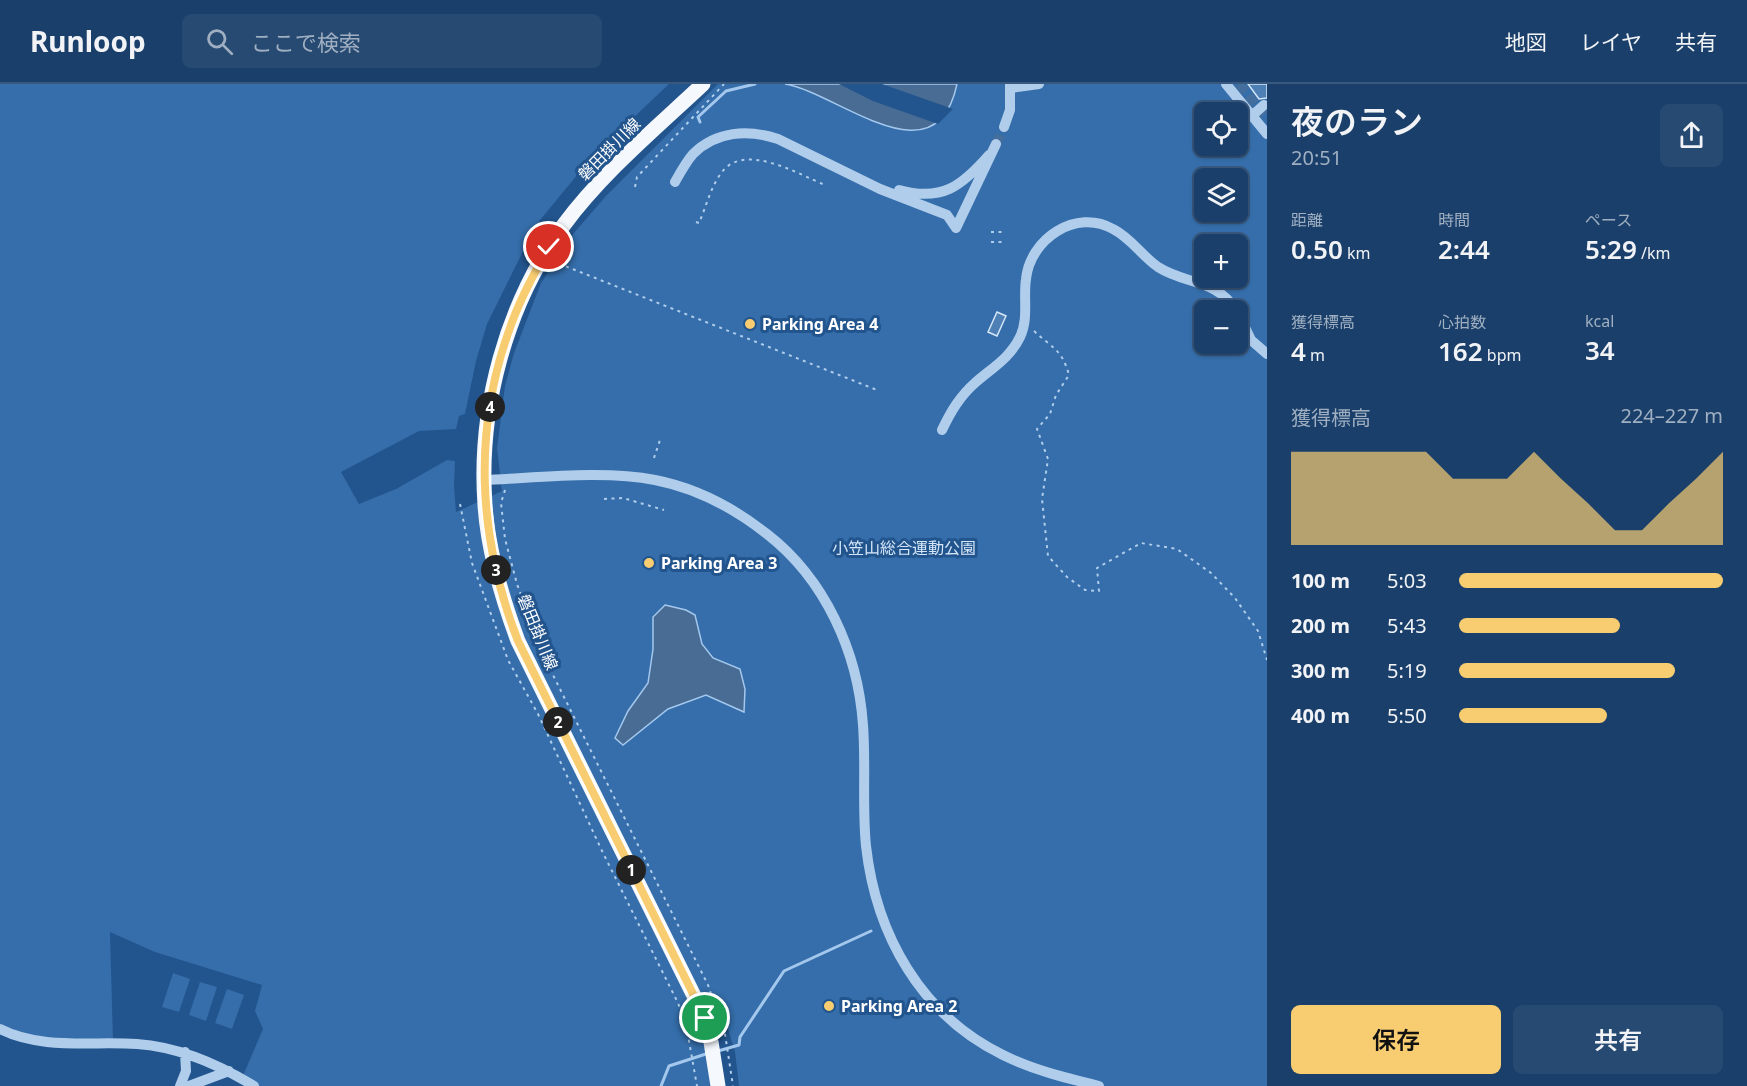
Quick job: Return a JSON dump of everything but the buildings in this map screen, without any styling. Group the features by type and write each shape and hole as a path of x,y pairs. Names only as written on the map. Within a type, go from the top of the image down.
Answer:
{"main road":[{"name":"磐田掛川線","path":"703,84 601,180 579,205 549,247 522,298 494,382 484,480 485,507 491,544 508,615 518,641 705,1018 717,1086"}],"street":[{"path":"1004,127 1010,110 1010,86 1039,84"},
{"path":"1226,84 1257,111 1267,134"},
{"path":"675,182 691,156 702,146 717,138 749,133 778,139 837,169 915,195 931,195 948,191 963,182 989,155"},
{"path":"862,179 880,189 947,215 956,228 996,144"},
{"path":"942,430 956,403 977,381 1012,351 1020,337 1027,312 1026,278 1035,253 1048,236 1056,230 1088,222 1102,224 1116,230 1158,267 1168,273 1209,286 1227,300"},
{"path":"1248,334 1251,340 1267,354"},
{"path":"484,480 610,476 652,479 705,496 731,509 776,540 799,562 831,611 853,667 863,724 866,845 880,914 900,959 923,991 946,1015 989,1047 1004,1056 1039,1070 1099,1086"},
{"path":"0,1029 25,1038 47,1042 141,1044 185,1052 230,1071 254,1086"},
{"path":"180,1086 186,1071 185,1052"},
{"path":"189,1086 230,1071"}],"path":[{"path":"635,187 637,177 724,84"},
{"path":"696,222 699,224 720,175 728,165 741,159 763,160 825,185"},
{"path":"991,232 1003,232"},
{"path":"991,242 1003,242"},
{"path":"548,267 565,266 877,390"},
{"path":"1025,323 1065,359 1070,375 1056,395 1050,414 1037,429 1048,459 1042,499 1048,555 1067,577 1085,590 1099,591 1097,568 1141,543 1177,549 1211,573 1235,598 1258,631 1267,660"},
{"path":"654,458 660,440"},
{"path":"505,488 501,503 505,539 524,606 553,675 708,985 725,1034 733,1086"},
{"path":"604,499 623,498 664,510"},
{"path":"460,504 472,563 508,660 538,714 603,853 678,1003 686,1024 697,1086"}],"green space":[{"name":"小笠山総合運動公園","path":"0,84 669,84 592,157 536,225 487,324 476,361 465,414 459,416 456,429 419,431 341,472 359,504 396,489 447,460 455,461 456,512 502,491 497,448 505,386 514,353 541,283 574,233 605,197 718,84 1267,84 1267,1086 739,1086 735,1052 728,1029 704,1038 710,1086 254,1086 242,1078 263,1029 255,1011 262,985 155,952 110,932 113,1042 25,1038 0,1024"},
{"path":"173,973 190,979 179,1012 162,1007"},
{"path":"200,982 217,987 206,1021 189,1015"},
{"path":"227,989 244,995 232,1029 215,1023"}],"shaded area":[{"path":"785,84 957,84 946,113 929,127 907,130 883,124 806,90"},
{"path":"665,605 686,610 695,615 702,644 713,658 740,669 745,689 744,712 706,695 668,709 623,745 615,738 628,711 648,683 653,649 653,617"}],"pier":[{"path":"839,84 882,84 953,109 938,124 873,101"}],"waterway":[{"path":"700,122 698,117 726,91 755,84"},
{"path":"718,1051 739,1045 740,1037 784,971 871,931"},
{"path":"661,1086 669,1066 709,1053"}],"tunnel":[{"path":"1239,84 1267,119"},
{"path":"996,144 1004,127"}],"place":[{"name":"Parking Area 4","path":"750,324"},
{"name":"Parking Area 3","path":"649,563"},
{"name":"Parking Area 2","path":"829,1006"}],"route":[{"path":"549,247 510,325 494,382 485,452 484,480 485,507 495,567 508,615 518,641 705,1018"}]}
